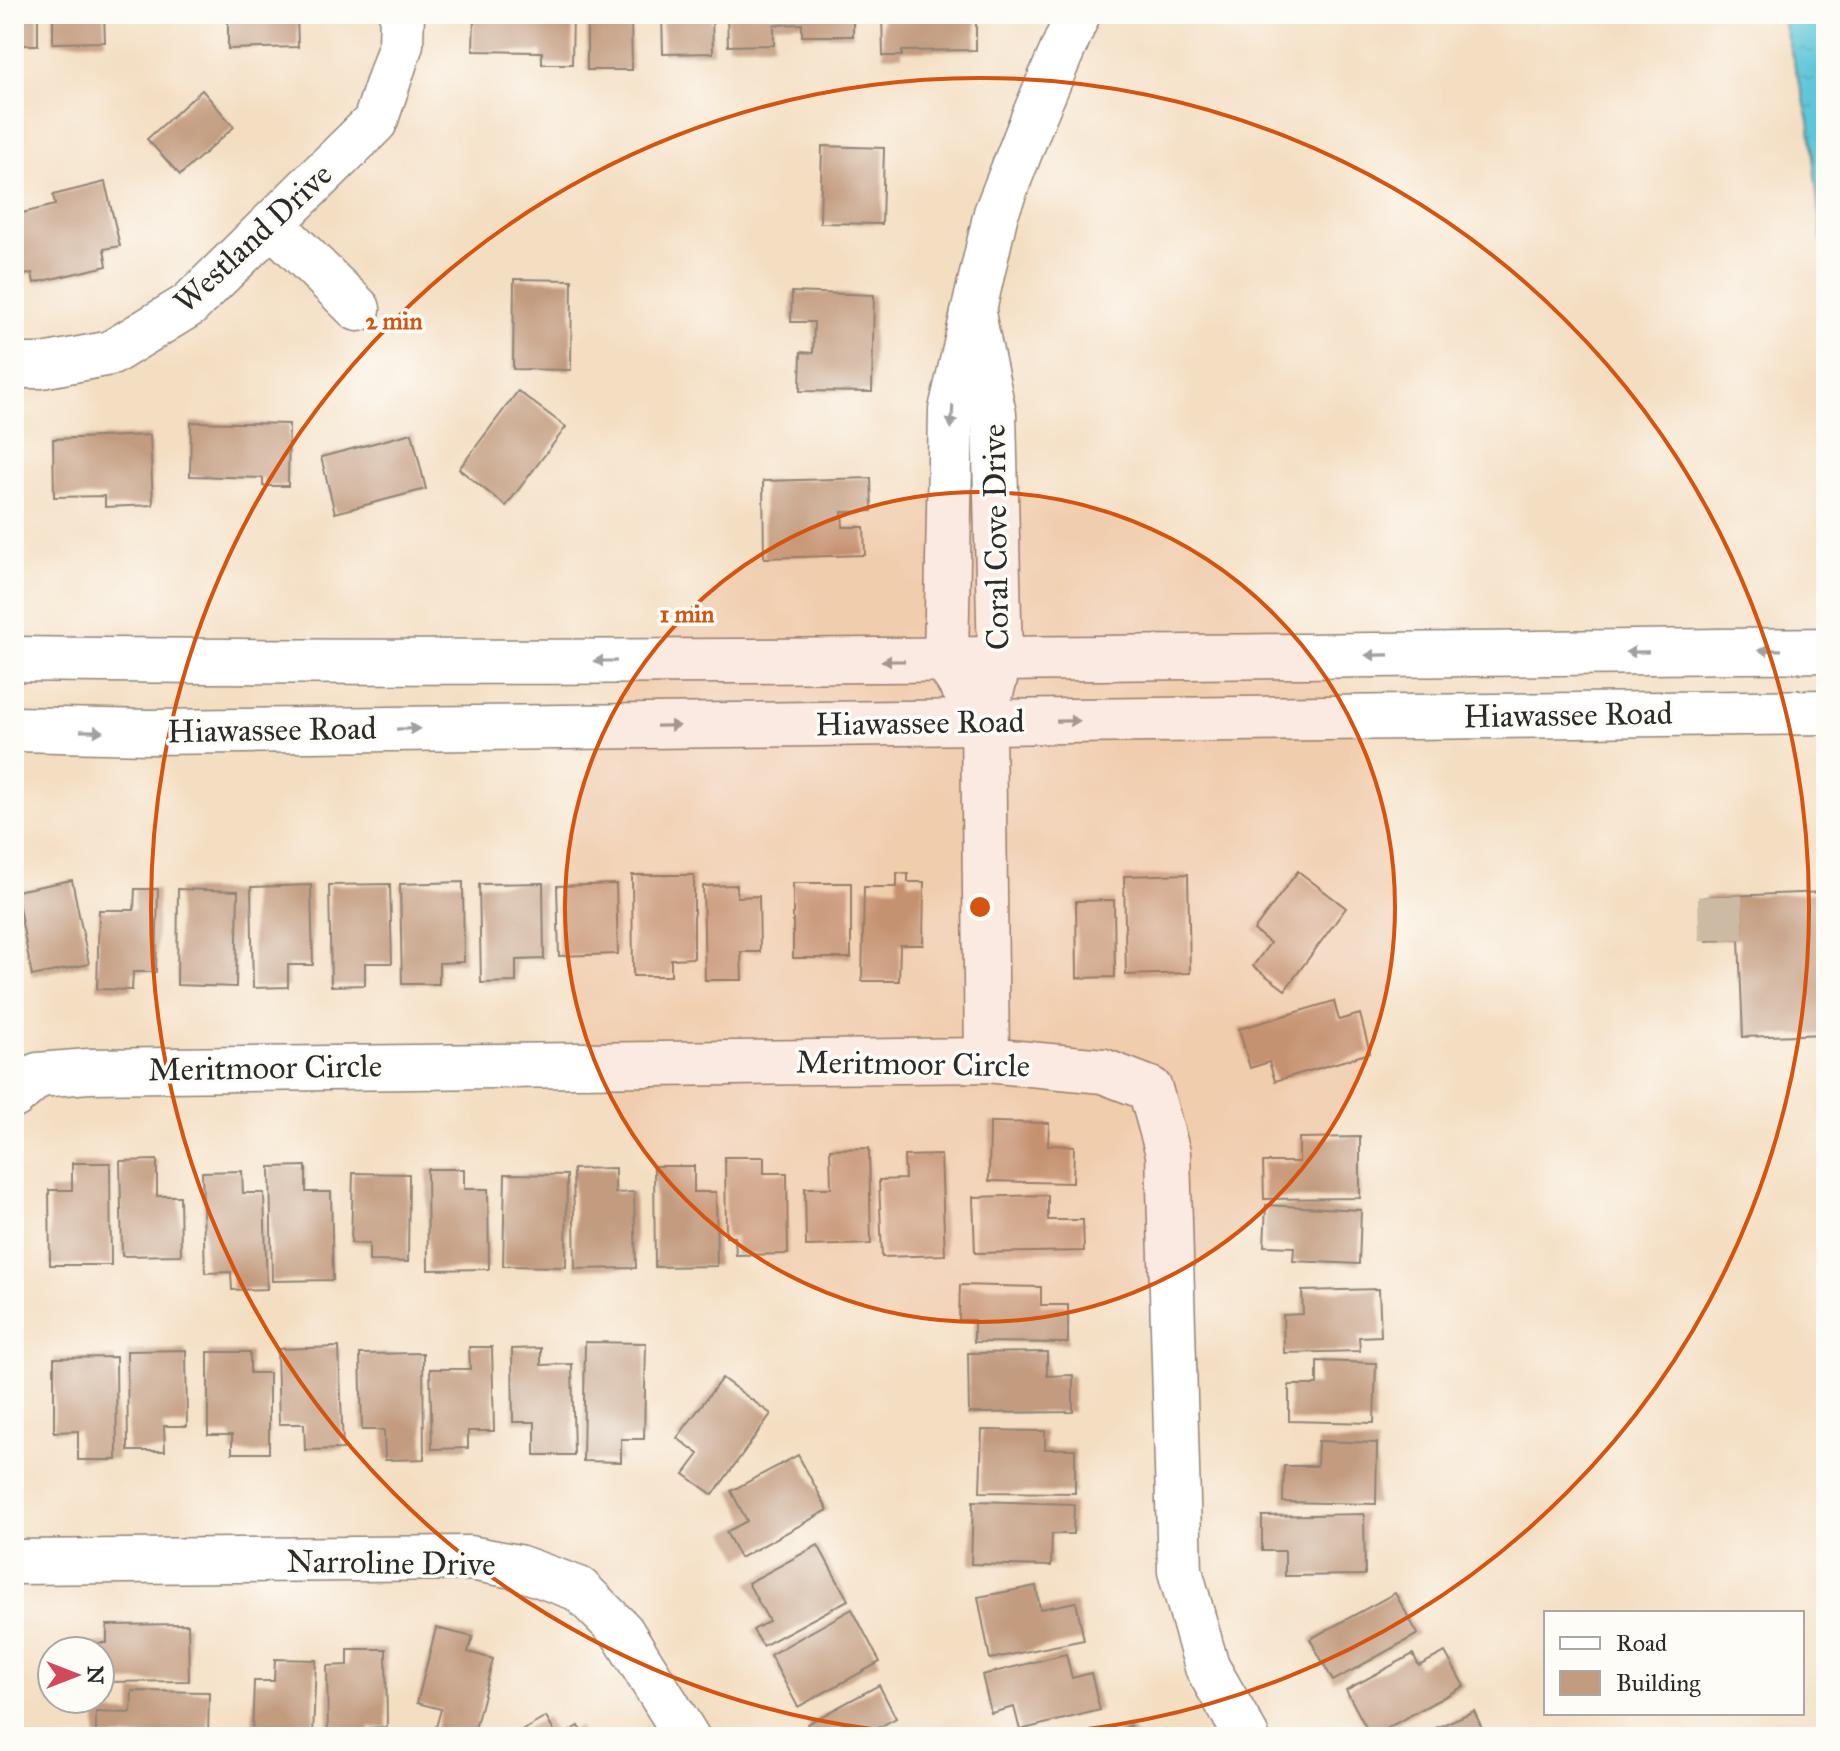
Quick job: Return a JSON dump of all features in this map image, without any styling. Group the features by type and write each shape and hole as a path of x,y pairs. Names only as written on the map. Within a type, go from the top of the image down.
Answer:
{"street":[{"name":"Westland Drive","path":"14,366 42,366 111,353 189,305 375,122 401,44 402,14"},
{"name":"Coral Cove Drive","path":"983,722 946,661 951,410 996,213 1078,14"},
{"path":"272,224 358,309"},
{"name":"Coral Cove Drive","path":"973,314 994,414 1000,660 983,722"},
{"name":"Hiawassee Road","path":"14,659 202,662 946,661 1826,650"},
{"path":"1715,651 1716,713"},
{"name":"Hiawassee Road","path":"14,729 150,732 1826,712"},
{"path":"983,722 987,1060"},
{"name":"Meritmoor Circle","path":"14,1096 38,1075 89,1071 987,1060 1103,1071 1150,1089 1168,1153 1180,1571 1207,1667 1247,1737"},
{"name":"Narroline Drive","path":"14,1562 470,1558 518,1567 579,1589 622,1632 687,1737"}],"water":[{"path":"1781,14 1826,14 1826,279 1809,120"}],"building":[{"path":"14,14 38,14 38,45 14,45"},
{"path":"53,14 104,14 105,42 53,43"},
{"path":"228,14 297,14 298,47 228,49"},
{"path":"474,14 573,14 572,64 542,64 542,52 473,51"},
{"path":"587,14 631,14 632,70 587,70"},
{"path":"662,14 712,14 713,53 663,54"},
{"path":"727,14 853,14 853,36 802,36 802,24 774,25 774,45 728,46"},
{"path":"882,14 976,14 976,50 902,51 902,56 883,56"},
{"path":"202,90 234,127 180,175 147,139"},
{"path":"822,146 884,148 882,224 820,223"},
{"path":"105,182 120,246 104,249 107,266 34,283 32,273 14,278 14,215 55,205 53,195"},
{"path":"514,279 572,280 571,370 513,369"},
{"path":"792,292 874,295 872,392 800,391 801,352 813,353 814,322 791,322"},
{"path":"518,391 566,427 506,506 459,469"},
{"path":"191,422 289,424 288,486 263,486 263,478 190,476"},
{"path":"412,433 426,489 335,513 321,457"},
{"path":"150,435 153,505 105,507 105,496 54,497 53,439"},
{"path":"871,478 872,511 842,512 843,527 864,527 865,555 764,558 763,481"},
{"path":"1298,871 1346,908 1285,990 1253,966 1270,943 1254,930"},
{"path":"897,873 908,874 908,882 924,882 923,945 900,945 899,981 862,981 864,887 897,887"},
{"path":"1188,874 1190,973 1126,975 1124,876"},
{"path":"632,875 694,875 694,958 671,959 671,976 633,976"},
{"path":"72,880 89,964 32,976 16,891"},
{"path":"463,882 464,962 439,963 439,984 402,984 400,884"},
{"path":"543,883 544,959 516,960 516,982 481,983 479,884"},
{"path":"793,883 851,883 851,958 793,958"},
{"path":"390,884 392,963 365,963 365,985 331,986 329,885"},
{"path":"616,884 618,954 559,956 557,886"},
{"path":"311,885 313,965 288,965 288,987 253,988 251,887"},
{"path":"737,885 737,897 759,896 760,952 741,952 742,980 705,980 703,886"},
{"path":"135,889 158,889 156,972 133,972 132,990 97,989 99,910 134,910"},
{"path":"178,889 238,891 236,987 177,985"},
{"path":"1826,892 1826,1034 1743,1037 1739,939 1707,941 1705,897"},
{"path":"1114,900 1115,977 1077,978 1076,901"},
{"path":"1334,1001 1339,1020 1360,1014 1370,1053 1275,1081 1269,1062 1250,1068 1239,1029"},
{"path":"990,1122 1049,1123 1048,1145 1074,1146 1073,1183 989,1181"},
{"path":"1360,1137 1360,1198 1264,1199 1263,1162 1299,1162 1299,1138"},
{"path":"869,1148 871,1244 806,1246 805,1188 831,1188 830,1149"},
{"path":"941,1155 945,1255 882,1257 879,1180 905,1179 904,1156"},
{"path":"725,1157 764,1157 764,1173 787,1173 788,1254 736,1255 735,1237 726,1237"},
{"path":"157,1160 157,1196 180,1196 181,1255 122,1256 120,1161"},
{"path":"72,1163 110,1163 111,1265 50,1265 49,1190 72,1190"},
{"path":"306,1166 306,1192 331,1192 333,1280 272,1281 270,1167"},
{"path":"654,1166 694,1166 694,1192 716,1192 717,1266 655,1267"},
{"path":"615,1168 615,1193 634,1192 636,1268 575,1269 573,1169"},
{"path":"427,1169 464,1169 464,1189 488,1189 489,1269 428,1270"},
{"path":"242,1171 243,1193 264,1193 267,1289 232,1290 231,1272 205,1273 202,1172"},
{"path":"353,1173 409,1174 408,1262 369,1261 369,1244 351,1243"},
{"path":"505,1174 567,1175 566,1267 503,1266"},
{"path":"1048,1195 1048,1220 1083,1220 1084,1251 975,1253 973,1197"},
{"path":"1266,1205 1361,1210 1359,1264 1293,1261 1294,1247 1264,1246"},
{"path":"960,1285 1041,1287 1041,1305 1068,1305 1068,1343 974,1342 974,1320 959,1320"},
{"path":"1379,1289 1381,1336 1359,1337 1360,1351 1284,1353 1283,1315 1303,1314 1302,1291"},
{"path":"585,1342 646,1343 644,1439 621,1439 621,1462 583,1461"},
{"path":"339,1347 343,1449 305,1450 304,1424 279,1424 277,1349"},
{"path":"469,1347 492,1347 494,1431 468,1431 468,1448 432,1449 430,1369 470,1369"},
{"path":"541,1348 541,1365 572,1364 574,1455 535,1455 535,1422 513,1422 512,1349"},
{"path":"186,1350 187,1426 164,1426 165,1451 128,1451 127,1351"},
{"path":"208,1352 250,1352 250,1373 269,1373 269,1453 232,1453 232,1435 208,1435"},
{"path":"1047,1352 1047,1376 1073,1375 1073,1412 969,1413 968,1353"},
{"path":"423,1353 424,1459 385,1460 384,1430 362,1430 360,1354"},
{"path":"116,1357 117,1460 78,1460 78,1431 54,1432 54,1358"},
{"path":"1317,1361 1376,1363 1374,1423 1289,1421 1289,1385 1317,1385"},
{"path":"722,1378 771,1414 713,1495 684,1474 699,1454 677,1438"},
{"path":"982,1430 1045,1431 1045,1449 1075,1449 1075,1493 980,1492"},
{"path":"1318,1441 1377,1443 1376,1504 1283,1502 1284,1466 1317,1466"},
{"path":"798,1455 828,1510 740,1558 726,1532 747,1521 731,1491"},
{"path":"973,1501 1074,1504 1073,1534 1052,1534 1051,1566 971,1564"},
{"path":"1364,1514 1365,1575 1285,1576 1285,1551 1262,1551 1262,1516"},
{"path":"818,1545 848,1600 763,1646 753,1630 769,1621 748,1583"},
{"path":"1036,1586 1040,1609 1076,1602 1084,1640 990,1659 978,1597"},
{"path":"1395,1593 1418,1634 1333,1681 1310,1639"},
{"path":"852,1609 880,1662 798,1707 770,1655"},
{"path":"188,1624 189,1681 116,1682 116,1635 107,1635 107,1625"},
{"path":"436,1628 473,1637 468,1652 493,1659 473,1737 435,1731 441,1709 417,1703"},
{"path":"348,1649 386,1649 387,1727 370,1728 370,1737 328,1737 327,1666 348,1665"},
{"path":"1445,1652 1464,1686 1371,1737 1346,1690 1413,1654 1419,1666"},
{"path":"1066,1654 1072,1678 1091,1673 1100,1710 1020,1730 1014,1707 991,1713 982,1675"},
{"path":"275,1659 316,1660 313,1736 252,1737 254,1681 274,1681"},
{"path":"879,1685 896,1718 878,1728 883,1737 814,1737 807,1724"},
{"path":"132,1691 209,1692 208,1737 96,1737 96,1715 131,1713"},
{"path":"1474,1711 1486,1737 1420,1735"},
{"path":"546,1717 557,1737 511,1737"},
{"path":"1130,1725 1136,1737 1108,1737"},
{"path":"579,1726 585,1737 560,1737"}],"tunnel":[{"path":"1720,896 1721,940"}]}
